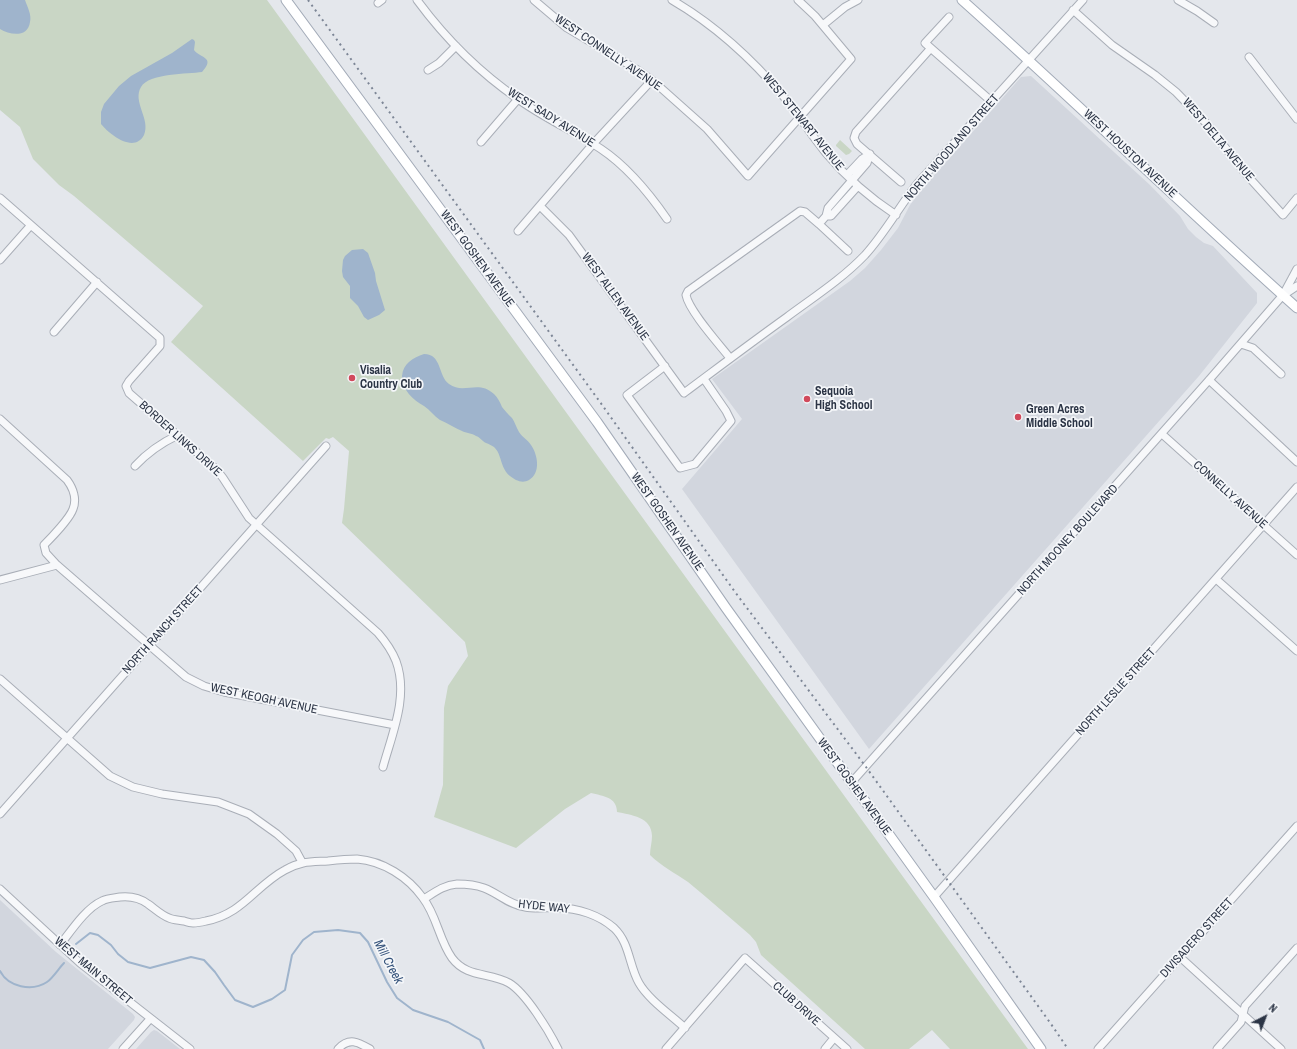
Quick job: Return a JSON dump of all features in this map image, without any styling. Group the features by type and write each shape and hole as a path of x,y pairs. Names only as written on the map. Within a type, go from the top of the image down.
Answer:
{"main road":[{"name":"WEST GOSHEN AVENUE","path":"286,0 597,422 730,614 1041,1049"},
{"name":"WEST HOUSTON AVENUE","path":"962,0 1297,308"}],"street":[{"name":"WEST SADY AVENUE","path":"417,0 439,28 481,70 518,99 594,144 620,163 639,183 667,219"},
{"name":"WEST STEWART AVENUE","path":"672,0 707,23 741,52 768,78 785,98 826,153 849,178 896,215"},
{"path":"798,0 815,16 851,59 800,118"},
{"path":"823,25 845,7 858,0"},
{"name":"NORTH WOODLAND STREET","path":"684,393 844,275 866,254 886,230 917,184 1083,0"},
{"path":"1178,0 1214,23"},
{"name":"WEST CONNELLY AVENUE","path":"539,2 567,28 652,80 707,129 748,176 800,118"},
{"name":"WEST DELTA AVENUE","path":"1073,10 1112,45 1155,75 1176,92 1206,123 1245,173 1283,214 1297,198"},
{"path":"949,17 925,43 992,101"},
{"path":"428,70 439,63 456,46"},
{"path":"901,182 857,144 854,138 856,132 931,48"},
{"path":"1249,57 1297,119"},
{"path":"518,231 652,80"},
{"path":"481,142 518,99"},
{"path":"819,224 826,216 828,208 849,178 861,165 867,163 870,154"},
{"path":"826,216 831,216 858,186"},
{"name":"BORDER LINKS DRIVE","path":"0,198 160,338 160,346 126,386 129,393 216,470 223,478 249,518 378,633 388,645 396,661 400,677 401,693 395,725 383,767"},
{"name":"WEST ALLEN AVENUE","path":"540,206 569,235 684,393"},
{"path":"730,358 693,310 687,299 686,295 688,291 800,211 805,212 848,251"},
{"path":"0,260 31,225"},
{"name":"NORTH MOONEY BOULEVARD","path":"851,783 1162,434 1283,295 1297,269"},
{"path":"54,332 97,282"},
{"name":"NORTH MOONEY BOULEVARD","path":"1283,295 1297,286"},
{"path":"1240,344 1253,348 1281,374"},
{"path":"665,366 627,395 680,468 695,464 731,421 726,411 704,379"},
{"path":"1209,380 1297,462"},
{"name":"WEST KEOGH AVENUE","path":"0,419 67,480 73,488 73,509 44,545 46,553 149,646 186,677 204,686 224,692 395,725"},
{"name":"CONNELLY AVENUE","path":"1162,434 1297,556"},
{"path":"135,466 143,457 178,435"},
{"name":"NORTH RANCH STREET","path":"0,814 326,446"},
{"name":"NORTH LESLIE STREET","path":"934,898 1297,487"},
{"path":"0,580 57,564"},
{"path":"1216,579 1297,651"},
{"path":"0,679 110,776 133,787 162,794 218,802 249,814 277,834 296,851 302,862"},
{"name":"DIVISADERO STREET","path":"1098,1049 1297,826"},
{"path":"60,945 88,911 101,901 126,896 142,900 167,918 193,923 212,920 226,915 243,904 270,879 302,862 357,859 383,865 401,876 424,899 436,922 445,947 462,968 474,974 496,977 511,984 547,1027 558,1049"},
{"name":"HYDE WAY","path":"424,899 442,887 456,884 472,885 484,888 512,903 524,907 559,908 586,912 601,919 615,929 622,938 639,984 648,995 685,1028"},
{"name":"WEST MAIN STREET","path":"0,889 80,963 190,1049"},
{"path":"1217,1049 1241,1022 1245,1006 1297,948"},
{"path":"1180,957 1280,1049"},
{"name":"CLUB DRIVE","path":"685,1028 745,958 846,1049"},
{"path":"123,1049 150,1018"},
{"path":"666,1049 685,1028"},
{"path":"825,1049 834,1038"},
{"path":"338,1049 347,1042 352,1041 360,1043 370,1049"}],"shaded area":[{"path":"1031,76 1150,185 1180,216 1188,229 1196,237 1204,243 1213,246 1257,293 1257,303 1199,376 869,749 682,489 742,419 712,379 850,281 865,268 898,228 910,205 924,187 1021,77"},
{"path":"0,900 56,952 133,1014 135,1017 134,1020 108,1049 0,1049"},
{"path":"154,1030 157,1031 180,1049 136,1049"}],"green space":[{"name":"Visalia Country Club","path":"0,0 267,0 1028,1049 950,1049 932,1030 909,1049 865,1049 761,955 756,942 750,935 688,882 663,866 650,855 652,836 651,830 645,821 628,814 617,812 615,803 604,796 591,793 565,809 516,848 434,817 443,785 444,708 448,686 468,656 465,642 342,523 349,451 333,437 329,439 326,438 303,461 171,342 203,306 74,196 59,185 33,159 20,127 0,110"},
{"path":"840,140 852,151 849,154 846,155 836,146"}],"water":[{"path":"0,0 25,0 30,14 29,27 26,31 13,34 0,29"},
{"path":"192,39 195,42 194,50 206,58 208,63 202,72 169,75 145,82 139,93 140,105 146,129 144,135 140,140 134,143 128,143 110,133 101,124 101,112 104,104 119,86 131,76 172,53"},
{"path":"363,249 368,253 385,310 379,315 368,320 350,298 350,286 343,277 342,271 345,256 352,250"},
{"path":"424,354 430,355 437,361 443,376 449,384 460,388 482,388 494,394 502,407 513,420 520,434 530,443 533,449 537,459 537,468 533,477 524,482 512,477 504,469 497,450 494,447 479,437 462,431 440,420 409,394 402,381 404,368 406,364 416,357"}],"waterway":[{"name":"Mill Creek","path":"76,944 90,933 98,935 111,945 118,954 128,962 150,968 191,957 204,960 215,972 235,1000 253,1007 272,999 285,990 292,955 303,940 314,932 338,930 360,933 368,942 387,982 397,998 413,1010 448,1022 480,1040 484,1049"},
{"name":"Mill Creek","path":"0,971 9,981 14,984 34,987 47,982 54,976 64,963"}],"railway":[{"path":"308,0 600,402 735,592 866,767 1068,1049"}],"place":[{"name":"Visalia Country Club","path":"352,378"},
{"name":"Sequoia High School","path":"807,399"},
{"name":"Green Acres Middle School","path":"1018,417"}]}
